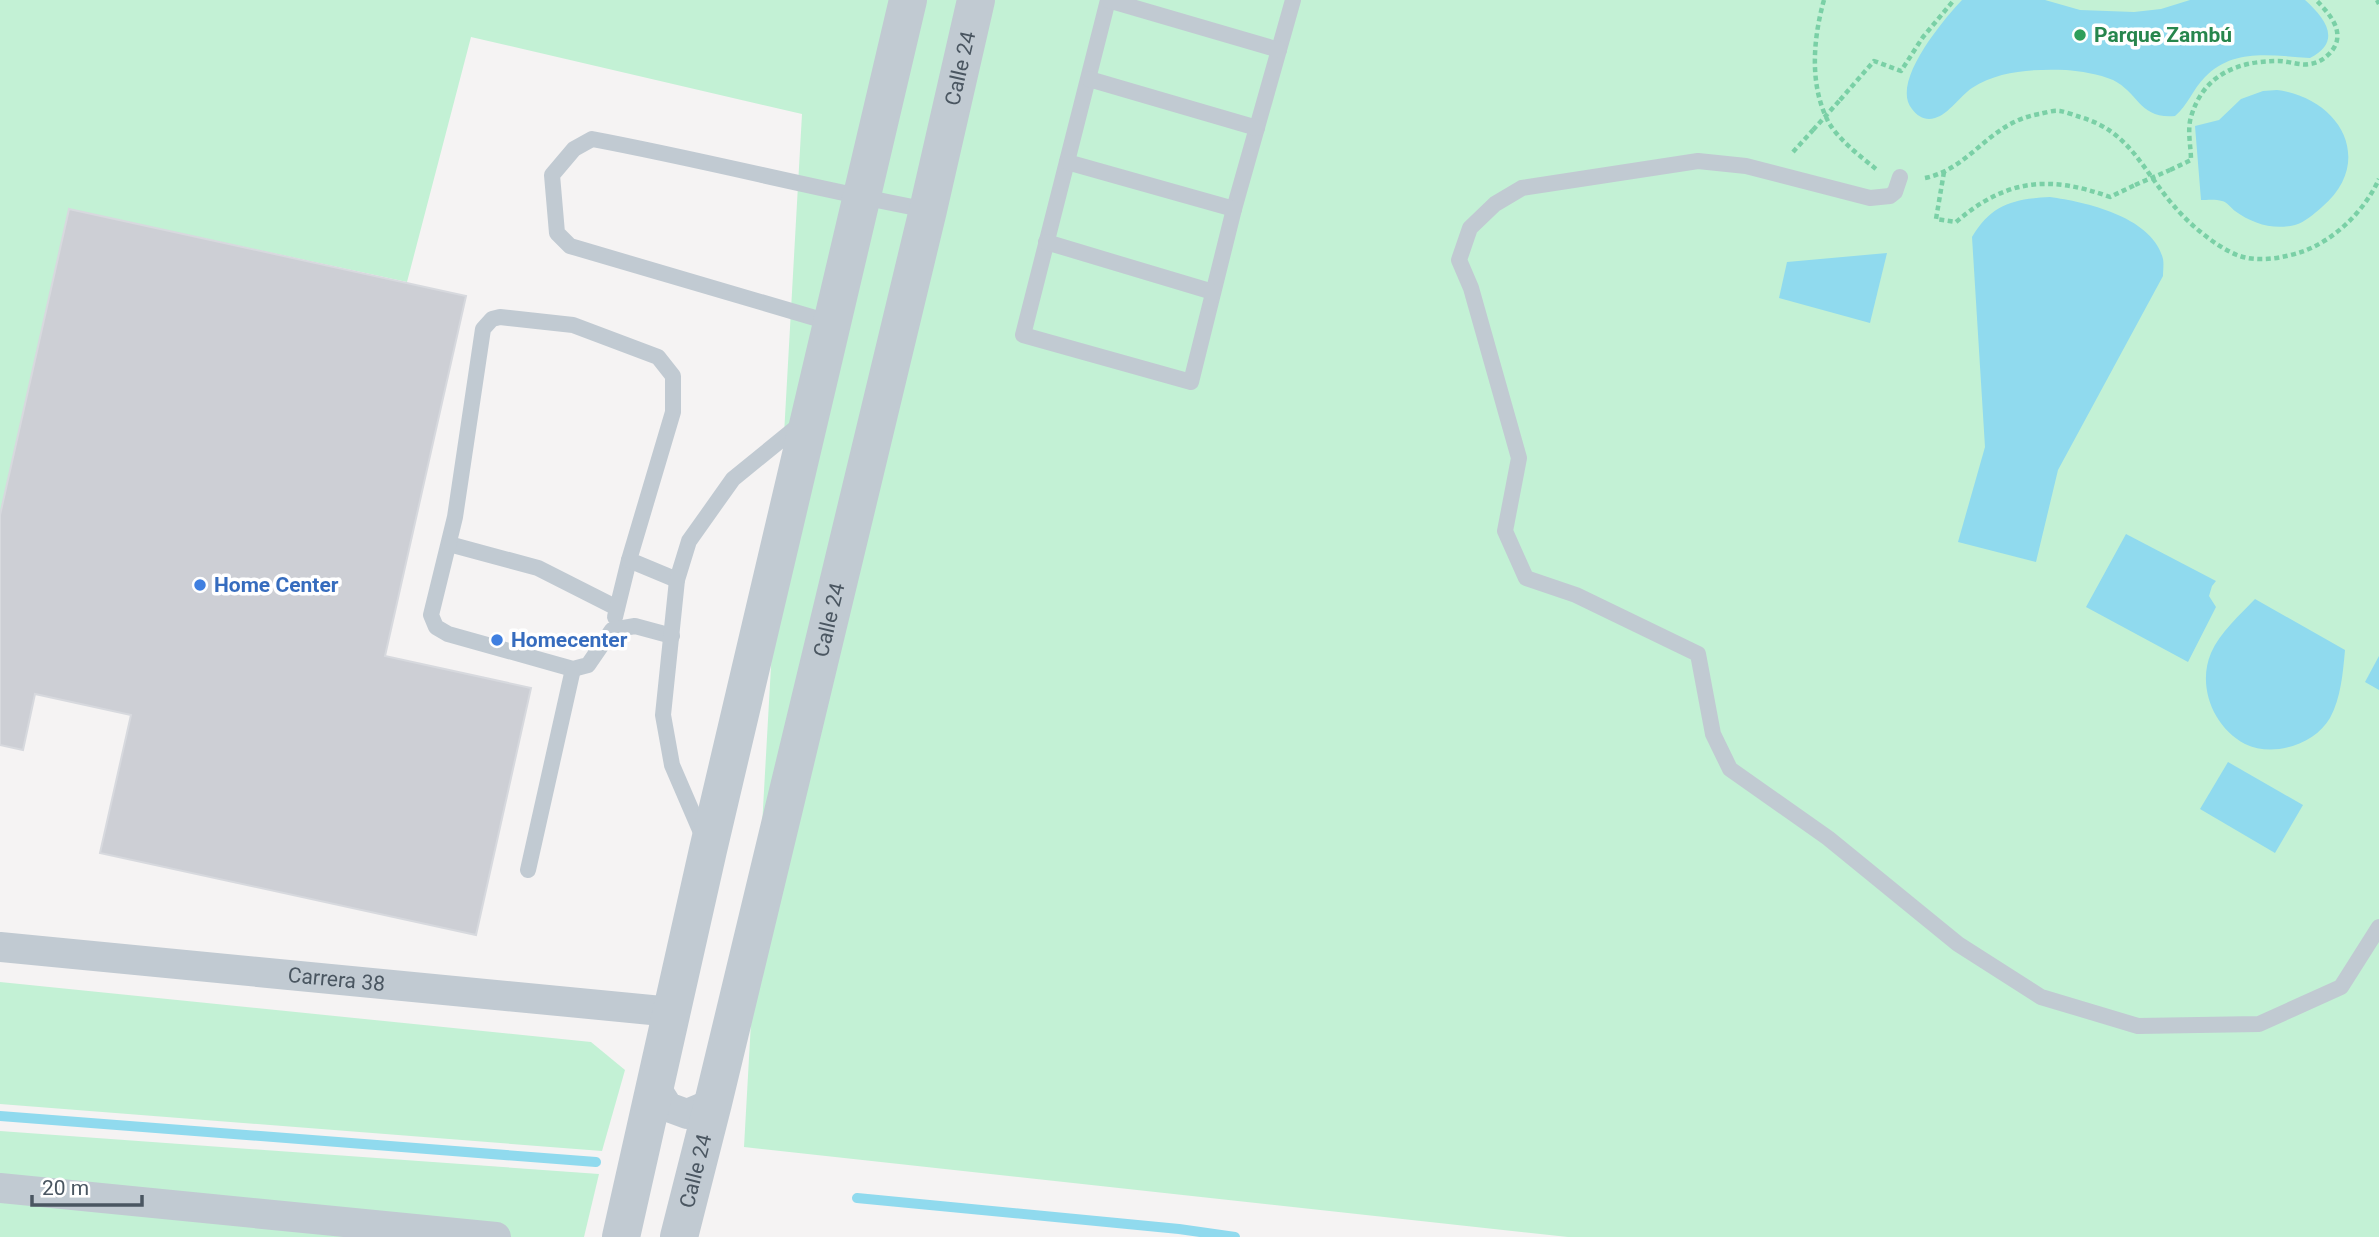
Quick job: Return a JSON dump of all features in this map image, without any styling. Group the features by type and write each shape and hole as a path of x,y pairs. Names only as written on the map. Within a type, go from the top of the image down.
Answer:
{"street":[{"path":"621,1237 708,850 908,0"},
{"name":"Calle 24","path":"678,1237 713,1103 976,0"},
{"name":"Carrera 38","path":"0,947 672,1013"},
{"path":"654,1085 668,1107 687,1114 713,1103"},
{"path":"0,1188 496,1237"}],"lane":[{"path":"1279,50 1108,0 1023,335 1191,382 1234,209 1256,128 1279,50 1293,0"},
{"path":"1089,79 1256,128"},
{"path":"832,323 570,246 557,233 552,175 574,149 592,139 702,160 928,210"},
{"path":"1900,177 1891,196 1870,198 1746,166 1698,160 1522,188 1495,204 1470,228 1459,260 1471,288 1519,458 1505,531 1526,578 1576,596 1698,654 1713,734 1730,769 1828,838 1958,944 2041,997 2138,1026 2259,1024 2341,987 2379,927"},
{"path":"1067,162 1234,209"},
{"path":"1046,242 1213,292"},
{"path":"500,317 573,325 658,357 673,376 673,412 629,560 612,629 588,665 573,669 448,634 436,627 431,615 455,517 483,329 492,319 500,317"},
{"path":"708,850 672,765 663,715 677,580 689,541 733,479 810,416"},
{"path":"449,544 538,568 617,608"},
{"path":"629,560 677,580"},
{"path":"612,629 635,626 672,636"},
{"path":"528,870 573,669"}],"path":[{"path":"1824,0 1814,69 1819,97 1830,124 1878,171 1920,179 1944,172 1959,164 1996,131 2023,117 2059,111 2089,119 2116,134 2136,154 2174,207 2207,235 2238,256 2264,259 2289,256 2312,248 2336,233 2357,213 2379,179"},
{"path":"1813,130 1874,61 1901,71 1923,37 1954,0"},
{"path":"1944,172 1936,219 1956,222 2002,191 2025,185 2070,185 2110,197 2170,170 2191,160 2191,118 2202,94 2217,76 2227,70 2262,63 2279,61 2309,65 2326,57 2333,50 2338,31 2334,20 2316,0"}],"green space":[{"path":"0,0 2379,0 2379,1237 1568,1237 744,1147 802,114 471,37 407,282 69,209 0,515"},
{"path":"0,982 591,1042 625,1070 602,1151 0,1104"},
{"path":"0,1131 599,1174 584,1237 0,1237"}],"water":[{"path":"1962,0 2045,0 2080,10 2134,12 2161,9 2190,0 2305,0 2324,22 2328,37 2320,51 2310,58 2268,55 2241,57 2216,67 2175,116 2163,116 2146,109 2122,85 2108,78 2083,72 2054,70 2018,72 1994,77 1972,88 1940,116 1922,118 1912,109 1907,98 1913,68 1932,36"},
{"path":"2277,90 2299,95 2318,105 2333,118 2343,134 2348,152 2347,170 2338,189 2322,207 2299,224 2279,227 2249,219 2224,202 2201,200 2195,126 2219,120 2241,99 2263,91"},
{"path":"2050,197 2099,208 2132,222 2157,244 2163,259 2163,276 2058,470 2036,562 1958,542 1985,447 1972,237 1987,217 2005,205 2025,199"},
{"path":"1887,253 1870,323 1779,298 1787,262"},
{"path":"2126,534 2216,581 2209,596 2216,607 2188,662 2086,607"},
{"path":"2255,599 2345,650 2339,693 2330,718 2314,735 2281,749 2256,748 2234,737 2216,716 2207,692 2207,666 2215,645"},
{"path":"2379,656 2379,690 2365,682"},
{"path":"2228,762 2303,805 2275,853 2200,809"}],"building":[{"name":"Home Center","path":"69,209 466,296 385,656 531,688 476,935 100,853 131,715 35,694 23,750 0,745 0,515"}],"waterway":[{"path":"0,1116 596,1162"},
{"path":"857,1198 1179,1229 1235,1237"}],"place":[{"name":"Parque Zambú","path":"2080,35"},
{"name":"Home Center","path":"200,585"},
{"name":"Homecenter","path":"497,640"}]}
